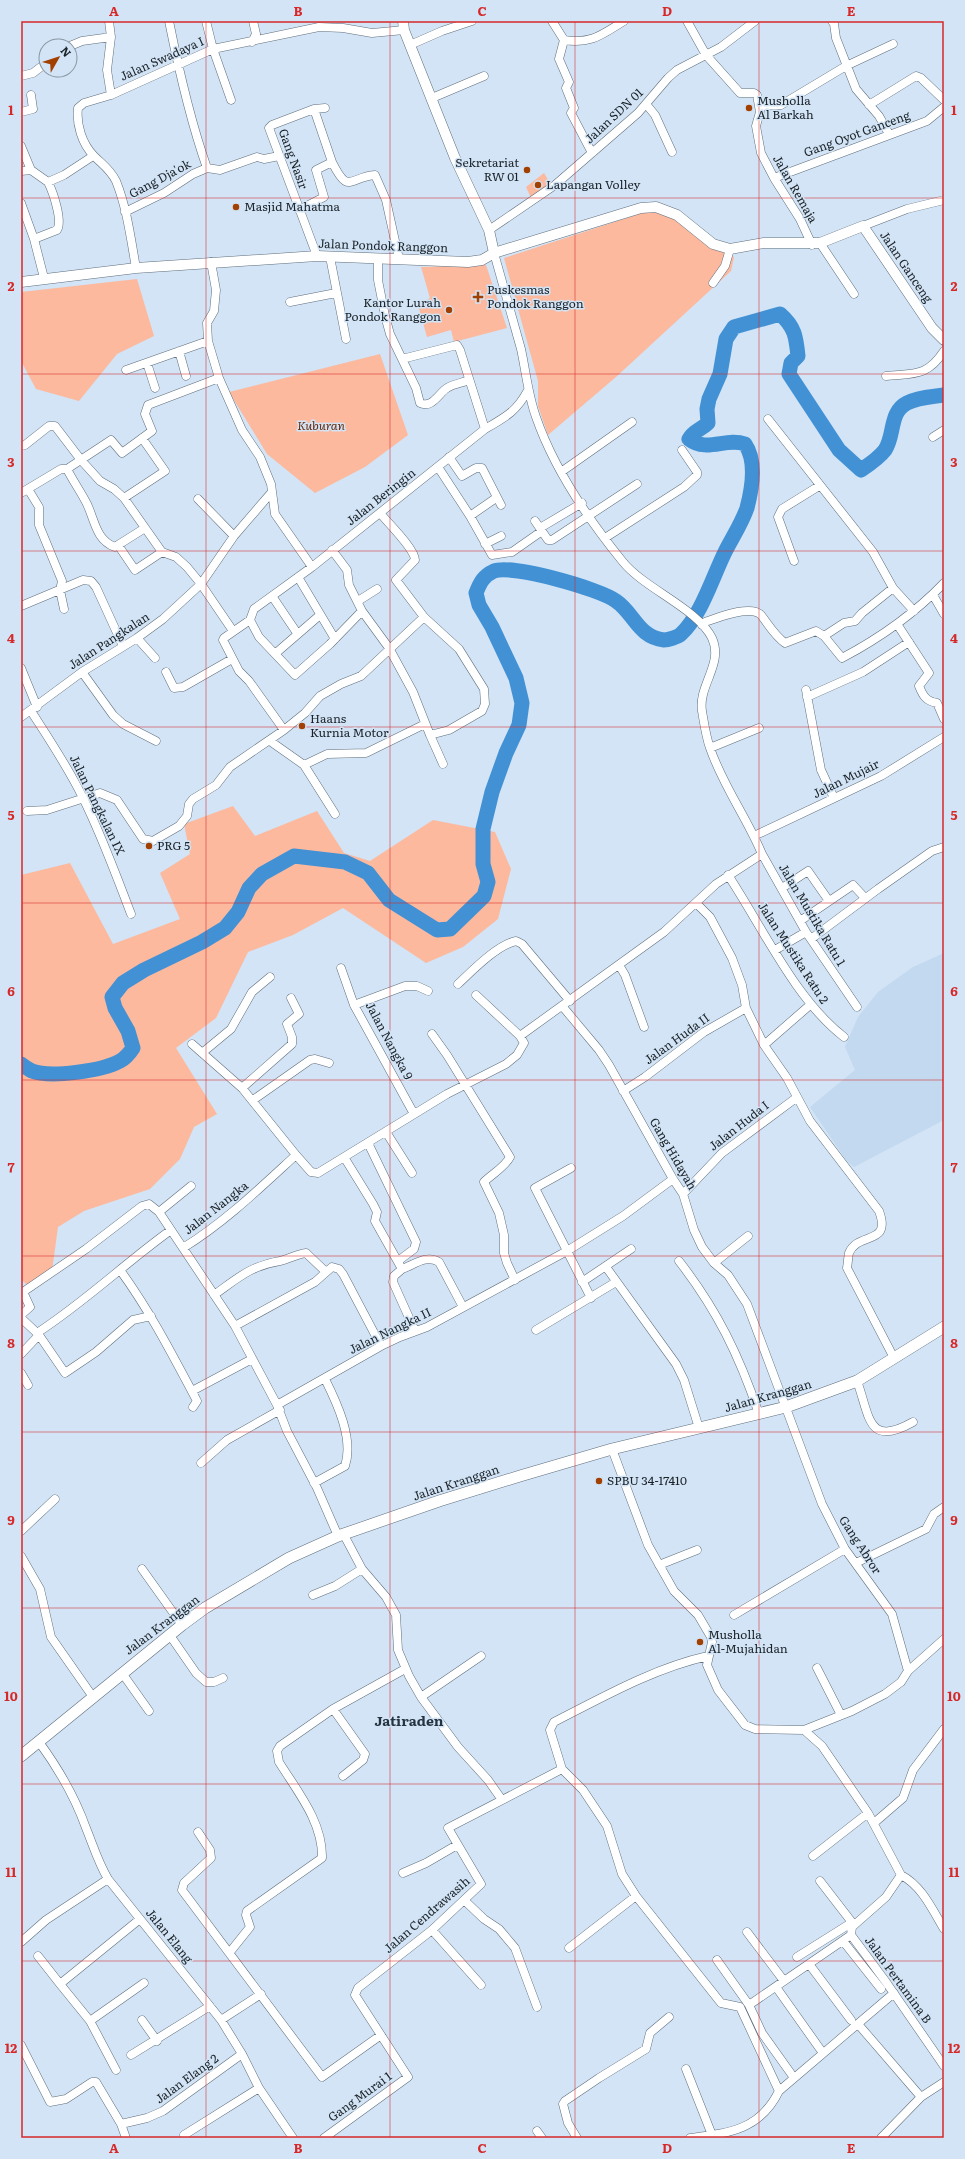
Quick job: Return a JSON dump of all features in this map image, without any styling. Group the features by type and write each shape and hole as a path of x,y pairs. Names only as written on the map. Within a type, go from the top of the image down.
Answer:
{"main road":[{"name":"Jalan Kranggan","path":"21,1756 169,1634 205,1608 288,1558 341,1535 453,1496 612,1449 786,1407 856,1382 944,1327"}],"street":[{"path":"109,21 111,37 107,70 111,95"},
{"path":"169,21 178,67 194,132 207,168 220,170 257,157 264,159 279,156"},
{"path":"206,21 213,50 231,100"},
{"path":"252,42 256,34 253,21"},
{"path":"410,44 472,21"},
{"path":"552,21 564,40 559,59 569,82 566,88 574,108 571,113 592,153"},
{"path":"564,40 580,42 592,40 624,21"},
{"path":"688,21 706,55 740,93 754,93 757,95 760,106 781,105 846,66 893,44"},
{"name":"Jalan SDN 01","path":"489,230 555,185 646,104 668,78 677,70 721,47 755,21"},
{"path":"832,21 846,66 856,89 879,116 889,134"},
{"name":"Jalan Swadaya I","path":"93,156 84,142 76,121 78,108 84,103 111,95 178,67 213,50 252,42 318,24 372,33 404,26"},
{"path":"404,26 454,158 489,230 521,351 528,390 536,416 561,472 605,538 684,487 697,475 697,472 682,450"},
{"path":"78,43 111,37"},
{"path":"21,76 33,73 38,69"},
{"path":"432,98 484,76"},
{"path":"869,105 916,76 921,78 944,100"},
{"path":"21,112 33,109 31,96"},
{"path":"646,104 655,115 672,152"},
{"name":"Jalan Remaja","path":"760,106 760,117 756,126 759,146 774,178 816,244 854,294"},
{"name":"Gang Oyot Ganceng","path":"774,178 927,121 944,107"},
{"name":"Gang Nasir","path":"317,256 279,156 270,126 314,109 325,108"},
{"path":"314,109 332,162 340,178 347,182 353,182 373,174 376,176 386,200 399,259"},
{"path":"21,146 32,170 48,182 57,206 58,229 34,239"},
{"path":"48,182 64,175 93,156 105,164 112,174 125,212 136,268"},
{"path":"299,210 324,197 316,170 332,162"},
{"name":"Gang Dja'ok","path":"125,212 164,193 192,174 207,168"},
{"path":"21,172 32,170"},
{"path":"712,283 725,266 730,249 764,243 816,244 907,208 944,200"},
{"path":"21,204 34,239 44,278"},
{"name":"Jalan Pondok Ranggon","path":"21,282 136,268 317,256 468,262 482,260 494,252 641,208 656,207 677,215 713,244 730,249"},
{"name":"Jalan Ganceng","path":"863,226 932,328 944,340"},
{"path":"330,256 346,339"},
{"path":"378,258 378,280 385,316 422,404 428,404 440,396 446,389 469,380"},
{"path":"211,262 216,290 214,311 207,323 208,341 219,378 242,430 260,457 271,484 275,514 312,567"},
{"path":"290,302 336,293"},
{"path":"126,370 208,341"},
{"path":"402,359 457,345 460,350 485,428"},
{"path":"179,351 186,376"},
{"path":"886,376 923,372 933,367 944,351"},
{"path":"146,363 155,388"},
{"path":"64,609 60,590 62,581 39,525 39,507 23,491 61,468 67,469 111,440 122,453 152,431 145,414 148,405 219,378"},
{"name":"Jalan Beringin","path":"250,620 254,609 312,567 485,428 510,414 517,408 528,390"},
{"path":"768,418 819,486 873,552 893,588 914,611"},
{"path":"561,472 632,422"},
{"path":"21,446 25,445 52,424 60,431 81,460 100,481 114,489 124,498 162,552 176,557 201,584 233,631"},
{"path":"932,437 944,430"},
{"path":"124,498 165,471 142,438"},
{"path":"449,457 462,476 476,468 482,468 492,486 498,502 470,516"},
{"path":"438,467 470,516 492,555 507,554 582,504"},
{"path":"67,469 87,505 94,526 101,537 110,545 115,547 145,528"},
{"path":"535,521 548,540 552,540 589,514 637,484"},
{"path":"794,561 778,516 782,509 819,486"},
{"name":"Jalan Pangkalan","path":"21,717 34,709 82,672 137,638 163,619 201,584 234,536 271,493"},
{"path":"198,500 234,536"},
{"path":"380,513 413,553 415,560 396,580 424,617 459,649 484,688 485,704 482,711 449,730 430,735"},
{"path":"485,544 501,536"},
{"name":"Jalan Mustika Ratu 1","path":"605,538 624,563 653,589 689,613 700,623 712,638 716,656 702,703 710,748 734,800 762,854 806,932 857,1007"},
{"path":"118,545 135,570 162,552"},
{"path":"332,550 347,570 349,585 362,611 389,648 413,692 425,724 443,764"},
{"path":"298,577 333,641"},
{"path":"21,606 83,580 91,581 96,588 123,646"},
{"path":"700,623 751,609 760,613 776,636 785,643 816,632 824,636 842,658 869,644 897,624 914,611 944,583"},
{"path":"824,636 844,623 855,621 862,613 893,588"},
{"path":"358,601 377,589"},
{"path":"932,595 944,614"},
{"path":"272,596 297,633"},
{"path":"284,730 232,659 223,640 233,631 250,620 260,637 295,675 333,641 362,611"},
{"path":"276,653 297,633 320,615"},
{"path":"27,811 47,810 100,793 117,800 143,840 153,841 179,826 187,816 189,804 193,798 216,785 230,766 270,741 305,713 320,696 341,684 361,676 389,648 424,617"},
{"path":"897,624 929,673 919,686 924,696 930,701 937,703 944,719"},
{"path":"137,638 155,658"},
{"path":"834,798 821,770 806,693 863,672 909,642"},
{"path":"166,672 174,688 183,687 232,659"},
{"name":"Jalan Pangkalan IX","path":"21,668 34,709 83,798 106,846 131,914"},
{"path":"82,672 113,716 123,724 156,741"},
{"path":"304,765 326,754 366,753 425,724"},
{"path":"710,748 758,728"},
{"name":"Jalan Mujair","path":"754,836 881,776 944,736"},
{"path":"270,741 304,765 335,814"},
{"path":"811,939 865,898 932,851 944,847"},
{"path":"520,1036 567,1004 664,932 728,875 762,854"},
{"path":"782,888 808,871 829,901"},
{"name":"Jalan Mustika Ratu 2","path":"728,875 810,1005 830,1026 844,1037"},
{"path":"800,921 853,885 865,898"},
{"path":"696,903 710,917 732,958 742,985 746,1008 764,1045 787,1078 796,1098 810,1121 880,1215 882,1229 878,1234 857,1244 850,1252 847,1268 894,1358"},
{"path":"775,950 806,932"},
{"name":"Gang Hidayah","path":"458,984 481,963 509,943 516,941 522,944 599,1050 672,1179 683,1194 694,1230 702,1247 714,1263 728,1275 746,1304 786,1407"},
{"path":"619,965 625,975 644,1027"},
{"path":"340,968 354,1005"},
{"path":"202,1053 231,1029 252,992 270,977"},
{"name":"Jalan Nangka 9","path":"414,1114 354,1005 405,986 417,986 428,991"},
{"path":"192,1044 242,1088 296,1155 315,1174 465,1084 506,1064 517,1055 524,1043 520,1036 476,995"},
{"path":"242,1088 292,1044 292,1037 287,1024 299,1014 292,998"},
{"path":"764,1045 810,1005"},
{"name":"Jalan Huda II","path":"623,1091 646,1077 704,1032 746,1008"},
{"path":"432,1034 510,1157 507,1164 498,1169 484,1182 499,1213 504,1235 506,1258 515,1280"},
{"path":"253,1100 310,1060 316,1059 329,1063"},
{"name":"Jalan Huda I","path":"683,1194 722,1153 796,1098"},
{"path":"386,1132 412,1173"},
{"path":"368,1143 416,1242 414,1249 398,1261"},
{"name":"Jalan Nangka","path":"296,1155 237,1208 205,1234 183,1248 235,1326 279,1407 287,1431 341,1535"},
{"path":"344,1157 377,1212 375,1221 402,1270"},
{"path":"571,1168 535,1188 591,1298"},
{"name":"Jalan Nangka II","path":"201,1463 227,1440 325,1379 381,1346 427,1327 494,1292 567,1251 624,1216 672,1179"},
{"path":"159,1212 191,1186"},
{"path":"21,1315 30,1307 23,1292 86,1249 142,1206 148,1204 159,1212 183,1248"},
{"path":"21,1354 38,1334 103,1285 171,1230"},
{"path":"714,1263 748,1236"},
{"path":"582,1282 631,1249"},
{"path":"214,1295 249,1270 270,1261 281,1260 300,1254 306,1253 313,1257 326,1272"},
{"path":"415,1331 393,1282 394,1276 418,1261 429,1259 439,1262 463,1307"},
{"path":"679,1261 701,1290 720,1320 735,1350 759,1414"},
{"path":"235,1326 316,1282 332,1267 339,1269 359,1303 381,1346"},
{"path":"606,1267 676,1364 686,1387 699,1428"},
{"path":"120,1270 151,1316 192,1391 197,1401 193,1407"},
{"path":"536,1330 616,1282"},
{"path":"21,1318 38,1334 65,1373 96,1352 133,1320 151,1316"},
{"path":"192,1391 252,1359"},
{"path":"21,1374 28,1385"},
{"path":"314,1482 345,1466 348,1459 345,1427 325,1379"},
{"path":"856,1382 872,1423 879,1431 888,1433 913,1422"},
{"name":"Gang Abror","path":"786,1407 822,1504 845,1548 892,1614 908,1671"},
{"path":"612,1449 648,1545 674,1591 698,1616 707,1629 712,1642 707,1665 718,1690 746,1725 755,1729 804,1730 870,1703 885,1694 900,1682 908,1671 944,1639"},
{"path":"21,1531 55,1499"},
{"path":"856,1562 926,1530 934,1514 944,1507"},
{"path":"341,1535 362,1569 386,1598 396,1615 398,1650 405,1668 421,1697 469,1761 492,1784 502,1800 562,1769"},
{"path":"734,1615 845,1548"},
{"path":"659,1565 697,1550"},
{"path":"21,1556 40,1589 51,1637 93,1697"},
{"path":"142,1569 182,1625"},
{"path":"313,1595 335,1586 362,1569"},
{"path":"169,1634 196,1673 206,1682 214,1682 223,1678"},
{"path":"421,1697 481,1656"},
{"path":"708,1656 690,1660 632,1683 554,1722 550,1730 562,1769 584,1790 607,1826 622,1874 636,1896 722,2003 740,2007 780,2091"},
{"path":"230,1952 250,1927 246,1915 247,1911 322,1858 322,1844 315,1820 279,1762 277,1751 280,1746 333,1709 405,1668"},
{"path":"817,1668 841,1715"},
{"path":"122,1673 150,1711"},
{"path":"333,1709 365,1754 363,1760 343,1776"},
{"path":"874,1823 903,1798 912,1770 944,1729"},
{"path":"804,1730 822,1746 868,1813 901,1875 912,1881 923,1895 944,1929"},
{"name":"Jalan Elang","path":"39,1742 68,1788 86,1828 97,1860 108,1879 221,2020 242,2054 259,2088 293,2138"},
{"name":"Jalan Cendrawasih","path":"381,2035 359,2003 355,1995 356,1992 432,1930 481,1884 448,1831 450,1827 502,1800"},
{"path":"813,1856 868,1813"},
{"path":"198,1832 210,1850 211,1858 184,1884 182,1890 230,1952 322,2077 326,2076 381,2035"},
{"path":"403,1872 426,1863 457,1845"},
{"path":"797,1957 848,1925 853,1926 886,1897 901,1875"},
{"path":"21,1942 46,1920 108,1879"},
{"path":"820,1882 853,1926"},
{"path":"570,1948 636,1896"},
{"path":"464,1900 484,1919 499,1929 515,1948 537,2008"},
{"path":"60,1984 140,1919"},
{"name":"Jalan Pertamina B","path":"853,1926 851,1935 894,1993 944,2066"},
{"path":"432,1930 481,1985"},
{"path":"747,1932 784,1981"},
{"path":"749,2006 851,1935"},
{"path":"843,1941 881,1989"},
{"path":"38,1956 90,2021 116,2070"},
{"path":"717,1960 749,2006 762,2033 792,2075"},
{"path":"809,1964 855,2022 922,2098"},
{"path":"90,2021 144,1983"},
{"path":"776,1987 820,2049"},
{"path":"690,2138 736,2130 751,2124 774,2102 780,2091 855,2022 894,1993"},
{"path":"221,2020 261,1994"},
{"path":"131,2056 157,2041 210,2006"},
{"path":"577,2138 564,2113 563,2104 565,2101 646,2049 650,2033 669,2017"},
{"path":"142,2020 157,2041"},
{"name":"Gang Murai 1","path":"324,2138 408,2077 381,2035"},
{"path":"21,2045 50,2102 66,2099 94,2081 120,2124 126,2138"},
{"name":"Jalan Elang 2","path":"120,2124 147,2118 163,2111 242,2054"},
{"path":"686,2069 712,2135"},
{"path":"881,2138 922,2098 944,2082"},
{"path":"184,2135 259,2088"}],"shaded area":[{"path":"944,953 944,1120 854,1167 846,1160 810,1107 855,1070 845,1047 858,1017 878,992 913,967"}],"green space":[{"name":"Lapangan Volley","path":"544,173 550,183 531,198 526,187"},
{"path":"651,210 683,222 710,246 734,257 731,271 616,377 548,435 538,406 538,381 504,258"},
{"path":"486,265 507,328 454,342 451,330 427,337 418,305 430,298 421,267"},
{"path":"137,279 154,336 117,354 79,401 36,389 21,361 21,292"},
{"name":"Kuburan","path":"380,354 408,435 365,467 315,493 267,454 229,392"},
{"path":"233,806 255,836 317,811 344,853 370,861 433,820 495,832 511,869 498,919 463,947 426,963 343,908 293,935 248,952 216,1018 176,1048 217,1114 194,1127 180,1159 150,1189 84,1211 58,1227 52,1271 28,1286 21,1279 21,875 70,863 113,944 180,919 160,873 190,854 184,824"}],"waterway":[{"path":"21,1064 32,1071 40,1073 63,1074 101,1068 112,1065 124,1059 133,1048 128,1031 115,1008 112,997 123,983 144,970 202,942 225,928 238,912 249,888 262,874 294,856 345,862 368,873 389,900 437,930 450,929 484,896 488,882 483,864 483,829 492,792 506,753 519,725 522,703 516,678 492,627 479,605 476,593 477,589 485,578 494,571 504,570 536,574 575,584 607,596 622,606 642,630 655,638 666,640 681,634 695,617 701,606 725,552 740,525 747,508 752,484 751,458 745,444 731,442 703,445 689,439 693,434 708,423 707,409 709,399 720,374 726,339 734,327 780,314 789,323 794,333 798,356 791,363 789,374 839,450 861,470 885,450 897,412 901,407 916,400 944,395"}],"place":[{"name":"Musholla Al Barkah","path":"749,108"},
{"name":"Sekretariat RW 01","path":"527,170"},
{"name":"Lapangan Volley","path":"538,185"},
{"name":"Masjid Mahatma","path":"236,207"},
{"name":"Puskesmas Pondok Ranggon","path":"478,297"},
{"name":"Kantor Lurah Pondok Ranggon","path":"449,310"},
{"name":"Haans Kurnia Motor","path":"302,726"},
{"name":"PRG 5","path":"149,846"},
{"name":"SPBU 34-17410","path":"599,1481"},
{"name":"Musholla Al-Mujahidan","path":"700,1642"}],"district":[{"name":"Jatiraden","path":"409,1721"}]}
